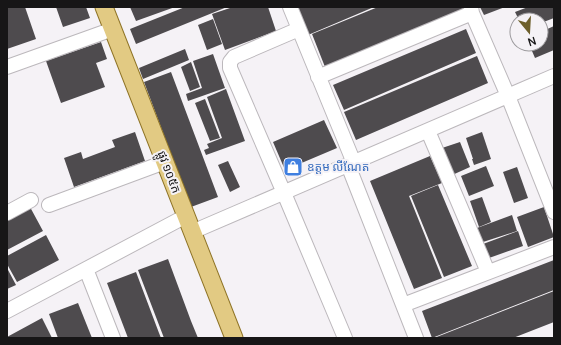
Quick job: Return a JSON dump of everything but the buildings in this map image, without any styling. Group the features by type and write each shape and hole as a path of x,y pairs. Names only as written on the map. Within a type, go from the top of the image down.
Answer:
{"main road":[{"name":"ផ្លូវ ១០៥ក","path":"104,7 234,338"}],"street":[{"path":"290,7 318,77 416,338"},
{"path":"318,77 472,10 554,212"},
{"path":"7,67 113,29"},
{"path":"299,29 234,57 230,62 230,68 345,338"},
{"path":"192,232 554,76"},
{"path":"428,131 488,272"},
{"path":"49,205 165,162"},
{"path":"7,213 31,200"},
{"path":"7,311 186,216"},
{"path":"403,305 554,247"},
{"path":"86,269 113,338"}],"place":[{"name":"ឧត្តម លីណែត","path":"293,167"}]}
